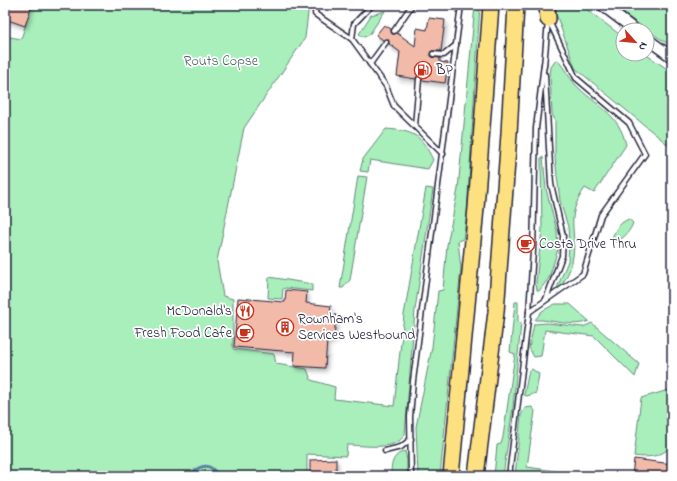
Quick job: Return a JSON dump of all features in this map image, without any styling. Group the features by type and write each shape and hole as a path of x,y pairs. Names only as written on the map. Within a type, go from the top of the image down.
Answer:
{"highway":[{"path":"451,476 476,208 491,5"},
{"path":"476,476 496,312 509,134 516,5"}],"street":[{"path":"602,5 624,22"},
{"path":"655,45 672,57"}],"lane":[{"path":"316,5 314,14 352,39 386,86 394,106 443,154"},
{"path":"352,39 354,24 371,6 374,5"},
{"path":"394,31 412,5"},
{"path":"411,476 411,401 417,344 443,154 461,5"},
{"path":"509,476 529,312 533,251 536,128 544,64 548,12"},
{"path":"529,312 546,299 554,296 583,274 601,215 645,154 629,123 576,78 548,12"},
{"path":"370,64 386,42"},
{"path":"433,54 444,55 456,44"},
{"path":"544,64 551,184 563,236 562,256 546,299"},
{"path":"415,126 419,79"},
{"path":"385,451 401,447 411,439"}],"green space":[{"name":"Routs Copse","path":"32,5 309,5 305,38 244,128 217,261 223,296 233,299 233,349 274,354 276,364 307,369 311,380 335,387 334,399 394,406 404,315 426,188 433,189 415,310 405,434 401,440 395,443 379,446 347,445 346,456 307,454 307,476 5,476 5,36 21,39"},
{"path":"475,5 480,5 467,213 463,239 458,241 461,268 440,476 418,476 416,427 432,347 438,291 443,290 447,245 458,189"},
{"path":"555,5 581,5 615,31 615,62 655,62 655,61 672,72 672,148 575,68 555,11"},
{"path":"616,5 672,5 672,47 655,35 655,22 636,22"},
{"path":"385,11 369,35 364,37 359,34 371,15"},
{"path":"556,60 558,60 575,84 612,117 623,134 626,145 594,193 585,188 578,199 573,217 574,251 572,262 559,290 557,288 568,261 569,242 568,227 560,201 555,158 555,120 552,114 550,75 551,67"},
{"path":"386,129 410,133 420,139 429,151 433,160 428,169 370,160 368,172 360,171 363,159"},
{"path":"543,157 546,189 557,231 558,249 549,278 539,291 537,290 536,282 542,229 541,158"},
{"path":"358,176 367,177 350,280 343,288 340,288"},
{"path":"629,219 633,223 630,229 626,235 615,242 612,238 616,229 620,224"},
{"path":"269,277 312,284 312,291 286,288 283,289 282,299 268,298"},
{"path":"515,302 518,302 518,322 521,323 513,407 503,476 494,476 497,445 501,444 503,437 515,354 510,352"},
{"path":"555,304 570,304 589,321 577,324 535,320 542,311"},
{"path":"547,323 583,327 592,323 639,364 635,377 594,336 545,330 541,356 534,357 529,348 534,324"},
{"path":"532,369 539,374 536,393 527,396 524,395 529,370"},
{"path":"672,389 672,446 659,455 644,457 634,456 641,398"},
{"path":"532,407 535,411 527,467 590,476 515,476 521,415 525,408"},
{"path":"405,451 407,460 407,476 391,476 393,460 397,455"}],"building":[{"path":"5,5 32,5 25,26 5,19"},
{"path":"429,18 445,20 441,51 432,51 430,54 431,57 440,58 440,62 448,63 445,83 422,80 420,76 416,79 397,76 400,52 389,44 388,39 383,40 376,35 384,25 391,29 392,34 397,33 415,46 417,28 427,30"},
{"name":"Rownham's Services Westbound","path":"286,290 307,292 306,303 331,306 330,314 336,315 334,340 327,340 325,368 294,366 295,352 234,347 238,298 285,302"},
{"path":"336,459 336,476 310,476 310,460"},
{"path":"634,459 672,464 672,476 632,476"}],"waterway":[{"path":"192,476 192,473 203,466 210,467 218,476"}],"place":[{"name":"BP","path":"423,70"},
{"name":"Costa Drive Thru","path":"526,244"},
{"name":"McDonald's","path":"245,311"},
{"name":"Rownham's Services Westbound","path":"285,327"},
{"name":"Fresh Food Cafe","path":"245,333"}]}
